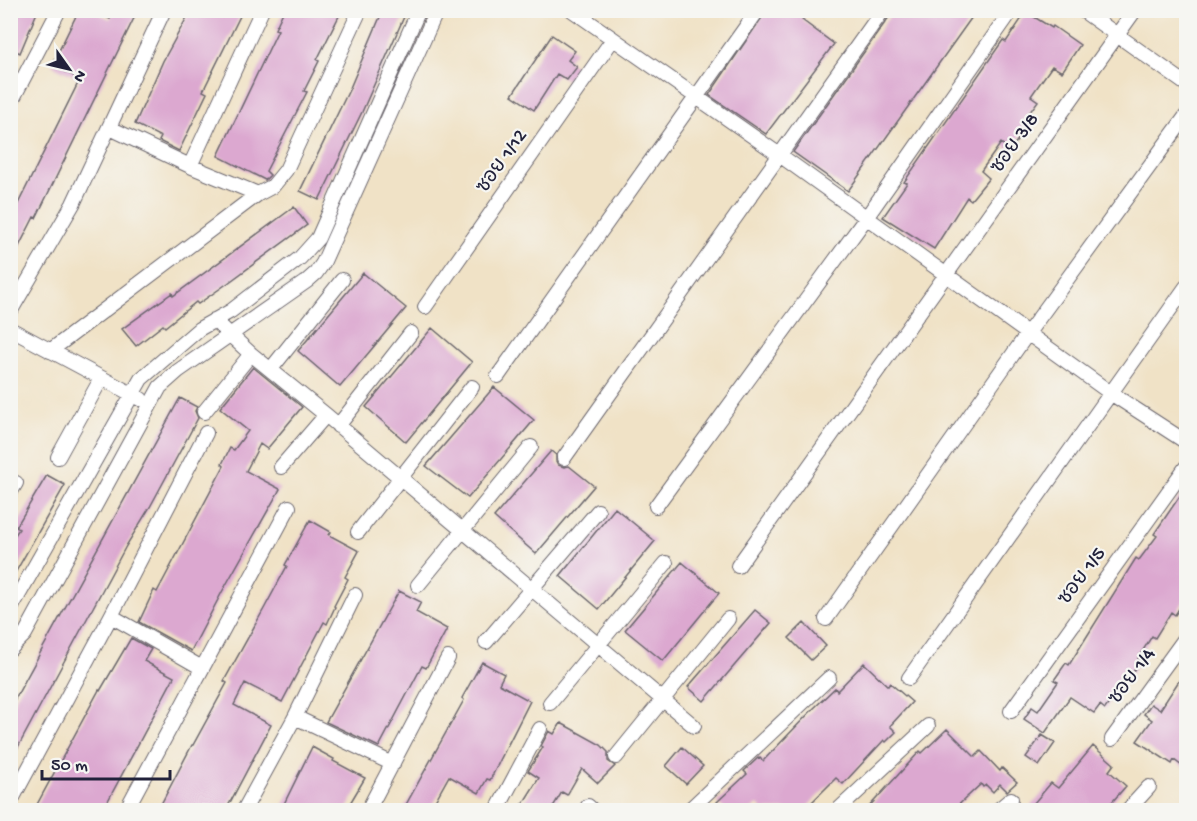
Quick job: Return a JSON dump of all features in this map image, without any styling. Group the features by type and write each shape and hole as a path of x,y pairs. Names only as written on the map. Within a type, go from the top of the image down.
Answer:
{"street":[{"path":"10,104 59,10"},
{"path":"10,312 73,204 164,10"},
{"path":"190,166 262,10"},
{"path":"50,351 258,194 273,186 286,170 360,10"},
{"path":"10,610 141,379 199,329 231,311 300,258 318,238 419,10"},
{"path":"10,649 25,634 160,387 178,370 306,281 323,263 437,10"},
{"path":"572,10 781,156 1112,394 1186,442"},
{"path":"498,376 758,10"},
{"path":"564,458 883,10"},
{"path":"656,506 866,218 1012,10"},
{"path":"1082,10 1186,84"},
{"name":"ซอย 3/8","path":"738,566 1136,10"},
{"name":"ซอย 1/12","path":"425,307 613,39"},
{"path":"826,619 1028,333 1186,116"},
{"path":"110,128 190,166 258,194"},
{"path":"271,369 342,280"},
{"path":"909,678 1186,287"},
{"path":"214,320 251,354 693,726"},
{"path":"10,329 101,380 151,404"},
{"path":"338,426 411,333"},
{"path":"204,412 251,354"},
{"path":"58,457 101,380"},
{"path":"358,532 472,387"},
{"path":"281,467 326,415"},
{"path":"10,803 206,433"},
{"path":"418,585 531,447"},
{"name":"ซอย 1/5","path":"1011,711 1186,467"},
{"path":"126,810 289,507"},
{"path":"486,642 598,511"},
{"path":"550,703 666,562"},
{"path":"244,810 295,717 355,595"},
{"path":"111,616 202,668"},
{"path":"616,757 728,619"},
{"name":"ซอย 1/4","path":"1112,740 1186,637"},
{"path":"368,810 448,658"},
{"path":"697,808 829,678"},
{"path":"295,717 393,764"},
{"path":"838,810 928,726"},
{"path":"497,810 540,729"},
{"path":"1128,810 1149,787"},
{"path":"998,810 1011,799"}],"building":[{"path":"17,10 38,10 20,53 10,48 10,23"},
{"path":"79,10 92,10 110,19 114,10 138,10 36,218 34,217 10,264 10,220 80,79 52,65"},
{"path":"191,10 243,10 203,91 207,93 179,151 159,141 161,137 135,124 163,61"},
{"path":"284,10 342,10 317,60 319,61 304,91 307,92 266,171 270,175 265,180 218,156 278,30 275,29"},
{"path":"383,10 407,10 362,112 319,200 300,191 350,88"},
{"path":"767,10 794,10 804,18 802,20 834,44 766,134 709,95"},
{"path":"894,10 977,10 848,191 793,152"},
{"path":"1026,12 1052,28 1053,26 1080,45 1062,72 1052,66 1031,96 1038,101 1021,124 1027,128 1010,150 1001,143 981,171 989,178 971,200 967,197 934,249 883,217 907,183 904,182 1003,40 1006,42"},
{"path":"552,35 575,51 568,60 577,67 567,80 557,74 534,110 512,95"},
{"path":"294,207 307,225 228,283 198,304 196,302 165,327 163,325 136,346 122,329 172,293 173,296"},
{"path":"363,273 406,308 340,387 298,351"},
{"path":"432,328 472,362 406,442 366,407"},
{"path":"253,367 302,407 267,449 260,444 246,471 280,489 191,651 139,622 154,590 157,592 224,466 222,464 230,448 234,450 248,431 220,408"},
{"path":"494,387 534,420 468,498 426,466"},
{"path":"180,398 197,407 195,411 198,418 10,762 10,708"},
{"path":"551,451 556,455 558,465 569,466 594,486 536,554 494,517"},
{"path":"47,475 65,485 10,582 10,542 19,529 16,527"},
{"path":"1186,487 1186,598 1175,615 1171,612 1155,638 1152,636 1138,658 1141,660 1132,674 1130,673 1105,709 1100,705 1094,713 1070,697 1045,733 1024,719 1032,707 1038,711 1058,682 1054,680 1066,663 1069,665 1136,558 1139,560 1157,536 1154,534"},
{"path":"615,508 655,541 599,609 560,576"},
{"path":"310,520 331,532 329,535 359,551 345,577 348,579 327,624 324,622 282,702 245,683 234,705 271,725 226,810 158,810 227,683 224,681"},
{"path":"682,562 719,593 663,661 625,630"},
{"path":"399,591 421,602 416,612 447,629 426,668 422,666 379,747 326,722"},
{"path":"755,610 771,623 704,701 688,687"},
{"path":"804,623 826,646 811,660 789,638"},
{"path":"131,638 151,649 144,661 174,677 103,810 34,810 99,690"},
{"path":"482,662 504,674 499,684 530,701 490,780 487,779 479,793 449,776 430,810 403,810 464,700 462,698"},
{"path":"864,663 888,686 890,683 912,702 890,726 896,732 886,742 884,740 843,784 836,778 804,810 763,810 758,805 751,810 725,810 717,802 747,774 744,771 759,757 763,761 813,709 835,688 837,691"},
{"path":"1186,670 1186,769 1174,760 1172,764 1137,741 1152,720 1144,714 1151,704 1160,710"},
{"path":"561,723 601,745 608,752 608,761 615,766 598,783 582,769 567,795 562,792 551,810 519,810 539,778 528,771 543,747 541,746 549,731 554,734"},
{"path":"947,729 975,757 981,751 1000,771 1002,768 1017,782 1007,791 1000,784 993,792 986,785 983,787 981,784 953,810 866,810 920,751 922,753"},
{"path":"1042,735 1055,743 1039,766 1026,757"},
{"path":"1093,746 1114,764 1109,771 1126,786 1105,810 1096,805 1091,810 1028,810 1051,783 1058,788"},
{"path":"312,747 365,778 346,810 281,810"},
{"path":"682,747 703,766 686,784 666,766"}]}
